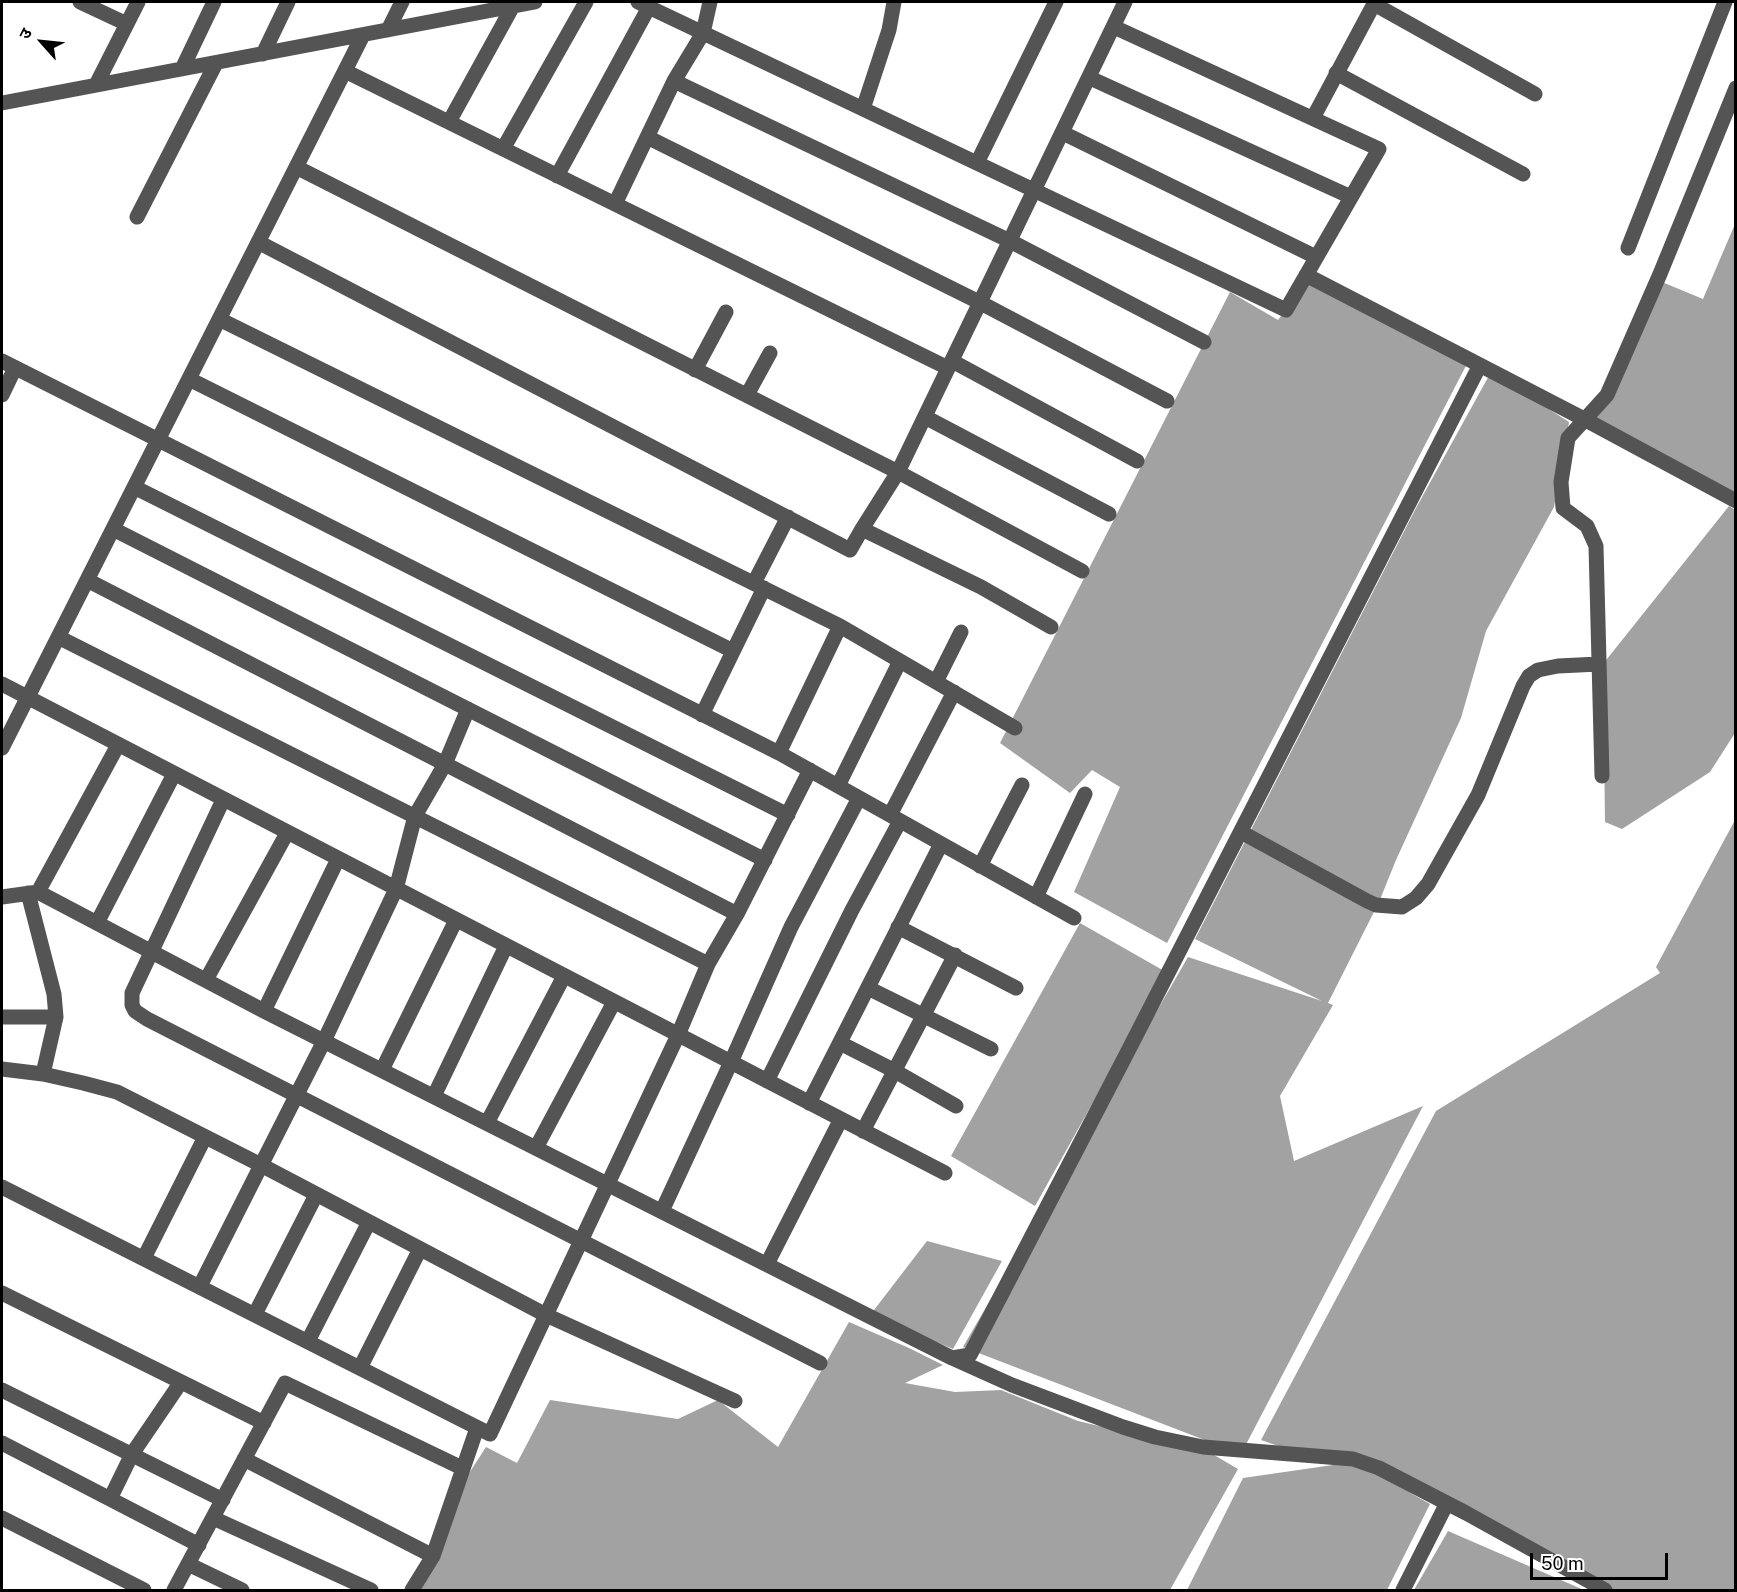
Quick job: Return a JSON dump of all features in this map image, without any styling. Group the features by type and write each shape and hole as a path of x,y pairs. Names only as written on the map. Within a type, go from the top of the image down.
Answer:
{"street":[{"path":"80,2 127,24"},
{"path":"96,86 138,2"},
{"path":"182,69 214,2"},
{"path":"263,54 288,2"},
{"path":"388,30 402,2"},
{"path":"2,104 535,2"},
{"path":"503,149 586,2"},
{"path":"615,204 674,81 703,33 710,2"},
{"path":"863,109 889,30 894,2"},
{"path":"977,163 1056,2"},
{"path":"258,242 850,550 898,472 1125,2"},
{"path":"1628,248 1725,2"},
{"path":"1313,118 1374,3 1535,94"},
{"path":"557,176 643,4 1286,310 1379,149 1114,27"},
{"path":"449,122 513,6"},
{"path":"2,748 363,35"},
{"path":"136,217 216,63"},
{"path":"345,71 557,176 950,364 1137,461"},
{"path":"1336,73 1523,174"},
{"path":"1090,78 1351,197"},
{"path":"674,81 1010,241 1204,342"},
{"path":"1602,776 1596,546 1587,526 1563,508 1561,482 1568,438 1607,395 1660,274 1736,88"},
{"path":"1063,133 1316,257"},
{"path":"647,137 981,303 1167,401"},
{"path":"296,167 898,472 1082,571"},
{"path":"1306,275 1480,364 1736,501"},
{"path":"695,370 726,312"},
{"path":"219,319 840,626 1015,728"},
{"path":"747,395 770,353"},
{"path":"2,394 8,364 779,753 1074,918"},
{"path":"952,1358 970,1355 1480,364"},
{"path":"189,379 733,651"},
{"path":"925,417 1109,514"},
{"path":"134,486 788,815"},
{"path":"702,715 733,651 788,517"},
{"path":"113,529 765,860"},
{"path":"862,529 981,587 1051,627"},
{"path":"87,580 737,914"},
{"path":"779,753 840,626"},
{"path":"936,682 961,632"},
{"path":"58,637 708,964"},
{"path":"838,786 900,661"},
{"path":"1241,832 1366,902 1402,907 1416,898 1428,884 1478,795 1529,676 1538,670 1558,666 1599,664"},
{"path":"2,684 945,1173"},
{"path":"768,1081 954,692"},
{"path":"200,1286 324,1041 396,889 415,816 445,764 468,709"},
{"path":"43,1074 56,1017 54,994 33,892 118,745"},
{"path":"2,1187 490,1434 678,1035 708,964 737,914 810,770"},
{"path":"97,923 174,774"},
{"path":"980,866 1022,785"},
{"path":"1036,897 1085,794"},
{"path":"662,1211 791,927 859,798"},
{"path":"223,800 132,993 132,1005 135,1011 820,1363"},
{"path":"206,980 287,833"},
{"path":"809,1103 941,844"},
{"path":"264,1011 338,860"},
{"path":"2,897 33,892 952,1358 1012,1385 1155,1437 1203,1447 1353,1459 1379,1468 1447,1503 1605,1590"},
{"path":"382,1070 456,920"},
{"path":"898,927 1016,988"},
{"path":"434,1096 506,946"},
{"path":"863,1131 955,955"},
{"path":"487,1123 564,976"},
{"path":"868,988 991,1049"},
{"path":"536,1148 614,1002"},
{"path":"2,1017 56,1017"},
{"path":"840,1043 893,1070 956,1107"},
{"path":"2,1069 43,1074 117,1092 546,1315 735,1401"},
{"path":"767,1264 841,1119"},
{"path":"144,1258 205,1137"},
{"path":"255,1314 316,1195"},
{"path":"308,1341 369,1222"},
{"path":"360,1368 420,1249"},
{"path":"2,1293 264,1423"},
{"path":"110,1499 132,1455 181,1382"},
{"path":"174,1590 285,1383 462,1468"},
{"path":"2,1390 223,1500"},
{"path":"412,1590 433,1556 477,1428"},
{"path":"2,1443 199,1545"},
{"path":"244,1459 433,1556"},
{"path":"1403,1590 1447,1503"},
{"path":"2,1518 144,1590"},
{"path":"213,1518 371,1590"},
{"path":"188,1564 242,1590"}],"shaded area":[{"path":"1735,224 1735,495 1594,422 1662,282 1703,299"},
{"path":"1312,274 1470,358 1167,943 1074,892 1120,787 1092,770 1070,793 1000,743 1230,292 1278,320"},
{"path":"1491,372 1569,422 1554,507 1486,631 1461,718 1379,902 1328,1003 1333,1005 1280,1096 1294,1161 1423,1106 1241,1454 963,1347 1188,957 1322,1001 1195,939 1416,508"},
{"path":"1729,506 1735,510 1735,733 1710,772 1622,829 1605,822 1603,664"},
{"path":"1735,820 1735,1590 1614,1590 1407,1491 1430,1504 1387,1590 1187,1590 1243,1478 1333,1465 1261,1440 1436,1111 1660,973 1656,967"},
{"path":"1080,923 1166,972 1035,1206 951,1156"},
{"path":"927,1241 1002,1261 953,1349 871,1314"},
{"path":"849,1322 943,1365 905,1383 955,1392 1001,1390 1078,1421 1209,1452 1238,1469 1170,1590 414,1590 457,1492 486,1447 517,1463 550,1400 678,1419 718,1400 778,1447"},
{"path":"1448,1531 1584,1590 1414,1590"}]}
